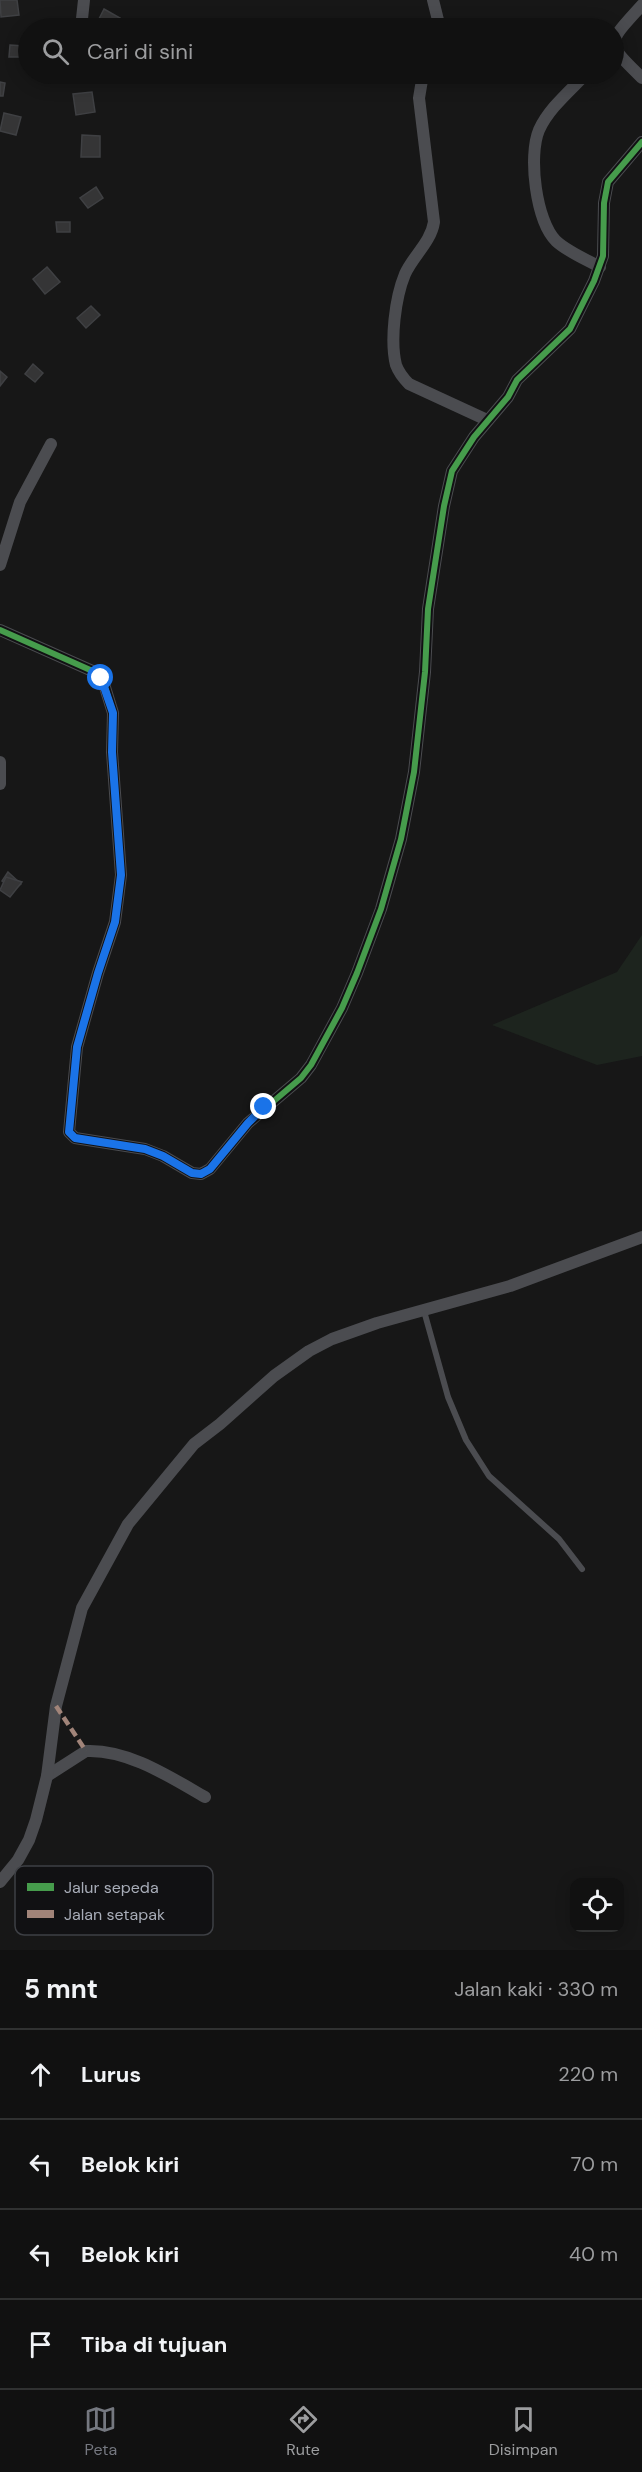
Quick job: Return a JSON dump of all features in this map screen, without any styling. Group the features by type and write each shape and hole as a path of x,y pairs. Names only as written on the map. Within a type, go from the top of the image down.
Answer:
{"street":[{"path":"82,18 84,0"},
{"path":"433,0 438,18"},
{"path":"624,25 642,5"},
{"path":"624,61 642,78"},
{"path":"422,84 420,98 434,222 429,237 405,274 396,308 394,328 396,365 401,376 409,384 487,420"},
{"path":"577,84 554,108 540,129 534,148 534,171 548,231 565,248 600,267"},
{"path":"0,630 97,673 104,684 113,713 112,752 121,867 118,905 77,1047 69,1132 75,1138 145,1149 163,1156 192,1173 201,1174 210,1169 248,1123 306,1072 342,1008 381,909 401,839 414,772 425,672 428,609 444,506 452,471 487,420 508,397 517,380 567,333 594,281 603,256 604,203 608,182 642,142"},
{"path":"0,565 20,502 51,444"},
{"path":"0,762 0,784"},
{"path":"0,1882 18,1860 29,1840 47,1776 56,1706 82,1608 129,1524 194,1444 274,1376 309,1351 377,1323 510,1286 642,1237"},
{"path":"47,1776 86,1751 93,1751 125,1757 166,1775 205,1797"}],"lane":[{"path":"424,1311 448,1396 466,1440 489,1476 559,1539 582,1569"}],"shaded area":[{"path":"642,935 642,1056 597,1065 492,1025 617,972"}],"building":[{"path":"0,0 17,0 19,15 1,17"},
{"path":"104,9 120,18 100,18"},
{"path":"10,45 18,46 18,57 9,57"},
{"path":"0,82 5,83 3,96 0,96"},
{"path":"92,92 95,112 76,115 73,94"},
{"path":"4,113 21,117 16,135 0,131"},
{"path":"82,135 100,136 100,157 81,157"},
{"path":"96,187 103,198 88,208 80,198"},
{"path":"56,222 70,222 70,232 57,232"},
{"path":"47,267 60,282 45,294 33,279"},
{"path":"91,306 100,315 86,328 77,318"},
{"path":"33,364 43,373 35,382 25,374"},
{"path":"0,371 7,377 0,386"},
{"path":"8,872 21,884 15,889 2,881"},
{"path":"6,877 22,882 10,897 0,890"}],"marked path":[{"path":"56,1706 86,1751"}],"cycle path":[{"path":"0,630 97,673 104,684 113,713 112,752 121,875 115,922 77,1047 69,1132 75,1138 145,1149 163,1156 192,1173 201,1174 210,1169 248,1123 301,1078 311,1065 342,1008 357,973 381,909 401,839 414,772 425,672 428,609 444,506 452,471 474,437 508,397 517,380 570,329 594,281 603,256 604,203 608,182 642,142"}],"route":[{"path":"101,678 114,718 112,752 121,875 115,922 77,1047 68,1128 70,1135 75,1138 145,1149 163,1156 192,1173 201,1174 210,1169 264,1107"}]}
